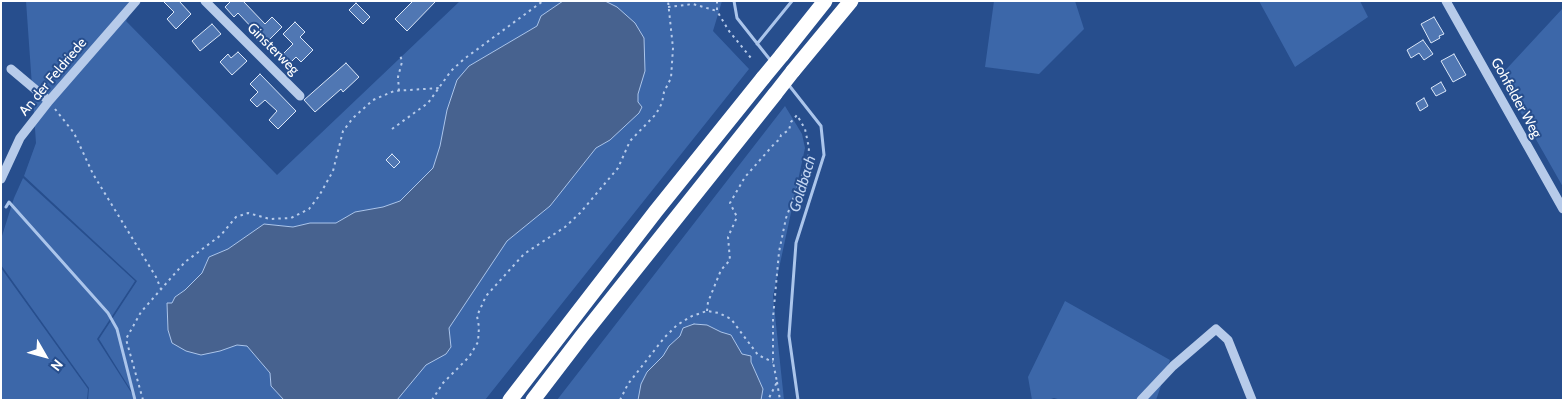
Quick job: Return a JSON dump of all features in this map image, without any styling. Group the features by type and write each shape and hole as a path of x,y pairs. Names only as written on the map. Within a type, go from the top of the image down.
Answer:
{"highway":[{"path":"510,400 656,211 825,1"},
{"path":"533,400 793,71 851,1"}],"street":[{"name":"An der Feldriede","path":"1,179 20,138 49,101 136,1"},
{"name":"Ginsterweg","path":"205,1 300,96"},
{"name":"Gohfelder Weg","path":"1446,1 1563,209"},
{"path":"11,69 49,101"},
{"path":"1141,400 1173,366 1216,329 1228,340 1252,400"}],"path":[{"path":"392,129 428,103 451,71 464,58 543,1"},
{"path":"432,400 442,383 469,356 478,342 480,327 478,316 486,296 524,254 565,227 580,213 618,168 630,141 656,114 671,78 673,48 668,1"},
{"path":"717,1 717,11 729,31 751,58"},
{"path":"668,7 693,4 717,11"},
{"path":"399,91 398,77 402,62 400,54"},
{"path":"143,400 126,339 141,312 185,262 221,235 236,217 248,214 270,218 291,218 309,209 319,196 333,170 343,131 352,118 373,100 399,91 439,88"},
{"path":"49,101 74,133 93,174 156,277 161,289"},
{"path":"707,311 708,302 721,270 730,260 728,237 737,217 730,203 745,177 780,139 781,135 789,130 791,122 797,115 805,129 808,159 786,218 779,252 773,318 773,362 780,400"},
{"path":"620,400 628,384 664,338 677,325 692,316 707,311 719,313 731,319 758,356 773,362"},
{"path":"768,400 777,382"}],"shaded area":[{"path":"26,1 136,1 126,21 277,175 460,1 563,1 541,16 537,26 469,66 433,168 400,201 383,207 355,212 336,223 310,223 293,227 264,224 228,249 209,257 202,273 175,297 172,303 167,303 168,330 172,343 220,351 237,345 247,346 270,373 271,386 284,400 137,400 99,339 137,281 24,176 36,143"},
{"path":"563,1 605,1 617,7 635,23 644,38 645,71 638,94 638,102 642,107 639,113 610,140 596,148 550,206 507,241 449,328 451,347 446,354 426,365 397,400 284,400 271,386 270,373 247,346 237,345 201,355 186,351 172,343 168,330 167,303 172,303 175,297 202,273 209,257 228,249 264,224 293,227 310,223 336,223 355,212 383,207 400,201 433,168 440,146 447,110 457,80 469,66 537,26 541,16"},
{"path":"605,1 722,1 713,31 749,69 485,400 397,400 426,364 446,354 451,348 449,328 507,241 550,206 596,148 610,140 638,102 617,7"},
{"path":"994,1 1075,1 1084,29 1039,74 985,67"},
{"path":"1259,1 1360,1 1368,17 1295,67"},
{"path":"1563,8 1563,187 1500,76"},
{"path":"785,106 802,134 805,148 773,296 784,400 761,400 763,389 751,362 742,354 731,335 707,325 683,328 680,336 647,372 638,400 557,400"},
{"path":"23,178 135,281 97,339 136,400 88,400 89,388 1,265 1,239 14,198"},
{"path":"1,268 88,389 87,400 1,400"},
{"path":"1065,301 1170,360 1156,400 1061,400 1054,398 1032,400 1028,377"},
{"path":"694,324 707,325 731,335 742,354 751,356 751,362 763,389 761,400 638,400 641,384 647,372 680,336 683,328"}],"building":[{"path":"163,1 179,1 191,14 176,29 167,19 174,12"},
{"path":"231,1 243,1 265,24 272,17 282,27 263,46 253,35 256,32 238,13 234,17 225,7"},
{"path":"413,1 436,1 407,31 395,19"},
{"path":"356,3 370,17 363,24 349,10"},
{"path":"1434,17 1444,34 1431,43 1421,24"},
{"path":"295,22 305,32 300,37 313,50 301,62 296,57 290,63 282,55 293,44 283,34"},
{"path":"212,24 221,34 200,51 192,41"},
{"path":"1423,40 1433,54 1424,60 1419,53 1411,58 1407,50"},
{"path":"238,52 247,61 232,75 220,62 228,54 231,58"},
{"path":"1454,54 1466,75 1453,82 1441,61"},
{"path":"346,63 359,77 343,92 341,89 315,112 304,100"},
{"path":"260,74 296,111 278,129 269,120 277,111 265,100 257,107 250,100 258,92 250,84"},
{"path":"1441,82 1446,91 1436,96 1431,88"},
{"path":"1424,98 1428,106 1420,111 1416,103"},
{"path":"392,154 400,162 394,168 386,160"}],"waterway":[{"name":"Goldbach","path":"734,1 737,18 771,61"},
{"path":"757,44 792,1"},
{"name":"Goldbach","path":"788,84 821,126 824,155 796,243 789,336 798,400"},
{"path":"6,207 9,202 108,313 117,329 135,400"}]}
